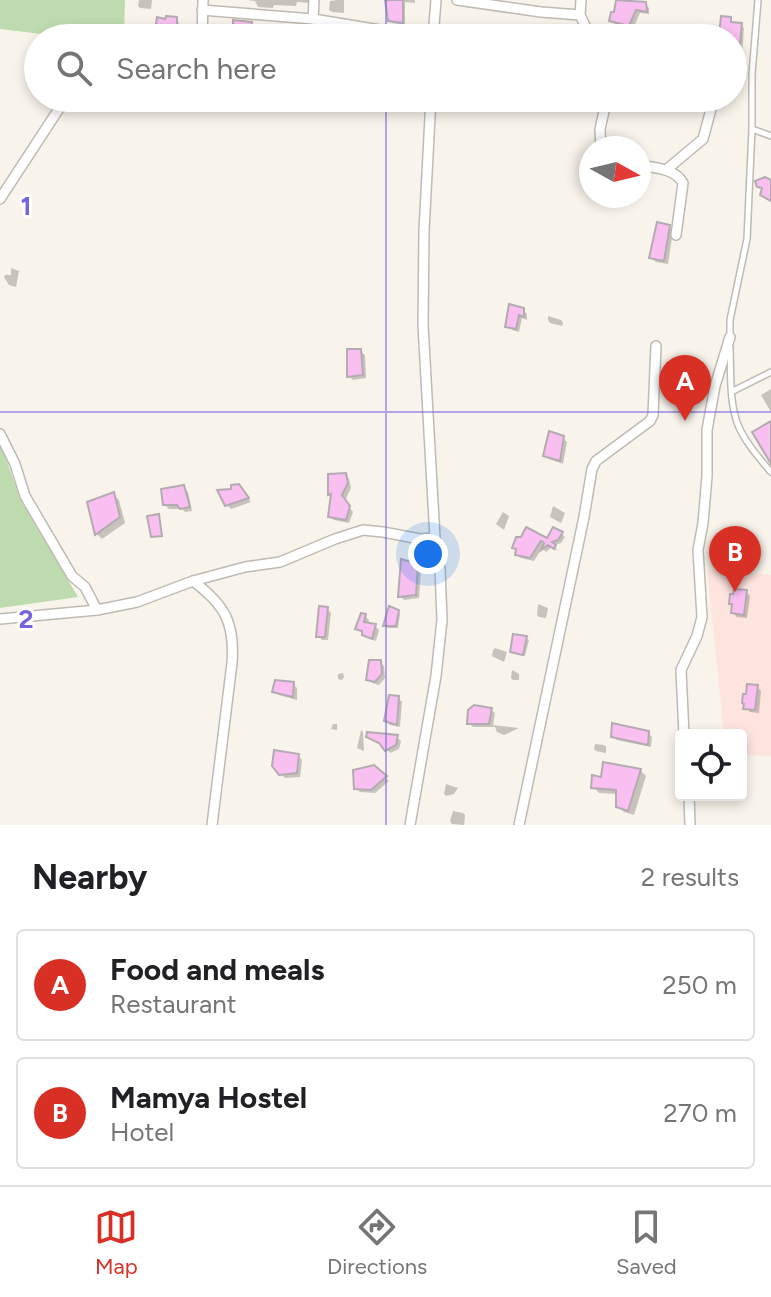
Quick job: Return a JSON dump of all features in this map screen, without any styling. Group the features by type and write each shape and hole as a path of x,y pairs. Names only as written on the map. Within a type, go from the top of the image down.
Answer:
{"street":[{"path":"313,19 314,0"},
{"path":"433,24 436,0"},
{"path":"457,0 580,15"},
{"path":"581,0 580,15 584,24"},
{"path":"202,5 348,24"},
{"path":"0,199 57,112"},
{"path":"410,825 436,676 442,620 423,325 430,112"},
{"path":"600,136 604,112"},
{"path":"666,170 703,139 710,112"},
{"path":"651,167 679,175 683,183 676,235"},
{"path":"684,729 682,667 697,636 702,617 698,550 706,485 707,430 715,386 730,337"},
{"path":"519,825 592,469 596,461 650,421 653,415 656,346"},
{"path":"0,434 15,464 25,496 72,576 85,587 97,610"},
{"path":"0,619 97,610 137,602 193,581 245,567 280,562 363,530 420,539 435,538"},
{"path":"193,581 218,603 229,621 233,637 212,825"},
{"path":"689,801 690,825"}],"lane":[{"path":"758,0 752,74 747,239 730,320 730,337 738,424 771,472"},
{"path":"752,129 771,136"},
{"path":"733,391 771,372"}],"shaded area":[{"path":"707,569 771,575 771,756 747,755 747,729 723,729"}],"green space":[{"path":"0,0 125,0 124,24 24,24 24,32 0,29"},
{"path":"0,441 20,499 78,597 0,608"}],"building":[{"path":"385,0 403,0 403,23 388,21"},
{"path":"616,0 646,2 647,12 636,10 630,24 609,21 611,12 614,12"},
{"path":"166,16 177,17 177,24 156,24 157,17 165,19"},
{"path":"721,16 731,17 731,22 742,23 742,24 720,24"},
{"path":"233,20 252,22 252,24 233,24"},
{"path":"765,177 771,180 771,201 760,195 762,188 757,187 755,181"},
{"path":"657,222 670,225 664,261 649,258"},
{"path":"509,304 524,308 524,317 519,315 516,329 505,327"},
{"path":"347,349 361,349 363,375 347,377"},
{"path":"771,421 771,464 752,432"},
{"path":"549,431 564,436 560,461 543,456"},
{"path":"346,473 348,483 342,495 350,506 346,520 328,517 331,494 328,495 328,474"},
{"path":"239,484 249,498 225,506 217,490 231,489 231,485"},
{"path":"184,485 190,507 180,509 177,505 163,505 161,489"},
{"path":"114,492 120,517 95,535 87,502"},
{"path":"159,514 162,536 151,537 147,516"},
{"path":"526,527 547,538 553,527 563,532 558,540 552,542 556,545 554,549 548,545 541,550 544,543 541,541 530,558 515,555 516,549 512,548 516,537 521,537"},
{"path":"401,559 418,564 416,595 398,597"},
{"path":"734,589 747,590 744,615 731,613 730,594"},
{"path":"319,606 328,607 325,637 316,637"},
{"path":"389,606 399,610 396,626 383,626"},
{"path":"361,613 366,614 364,622 376,624 372,639 355,629"},
{"path":"513,634 527,636 523,655 510,652"},
{"path":"369,660 381,660 382,674 375,682 366,680"},
{"path":"275,680 294,682 293,697 272,692"},
{"path":"747,684 758,685 755,710 743,709"},
{"path":"389,695 399,696 397,725 384,721"},
{"path":"474,705 492,708 489,724 467,724 468,710"},
{"path":"612,723 649,731 648,745 611,737"},
{"path":"367,732 398,735 396,745 385,751 379,743 366,737"},
{"path":"274,750 299,754 297,773 279,775 272,766"},
{"path":"603,762 641,769 628,811 616,807 616,790 591,788 592,775 601,777"},
{"path":"374,765 387,776 371,790 354,789 353,770"}],"place":[{"name":"Food and meals","path":"685,421"},
{"name":"Mamya Hostel","path":"735,592"}]}
